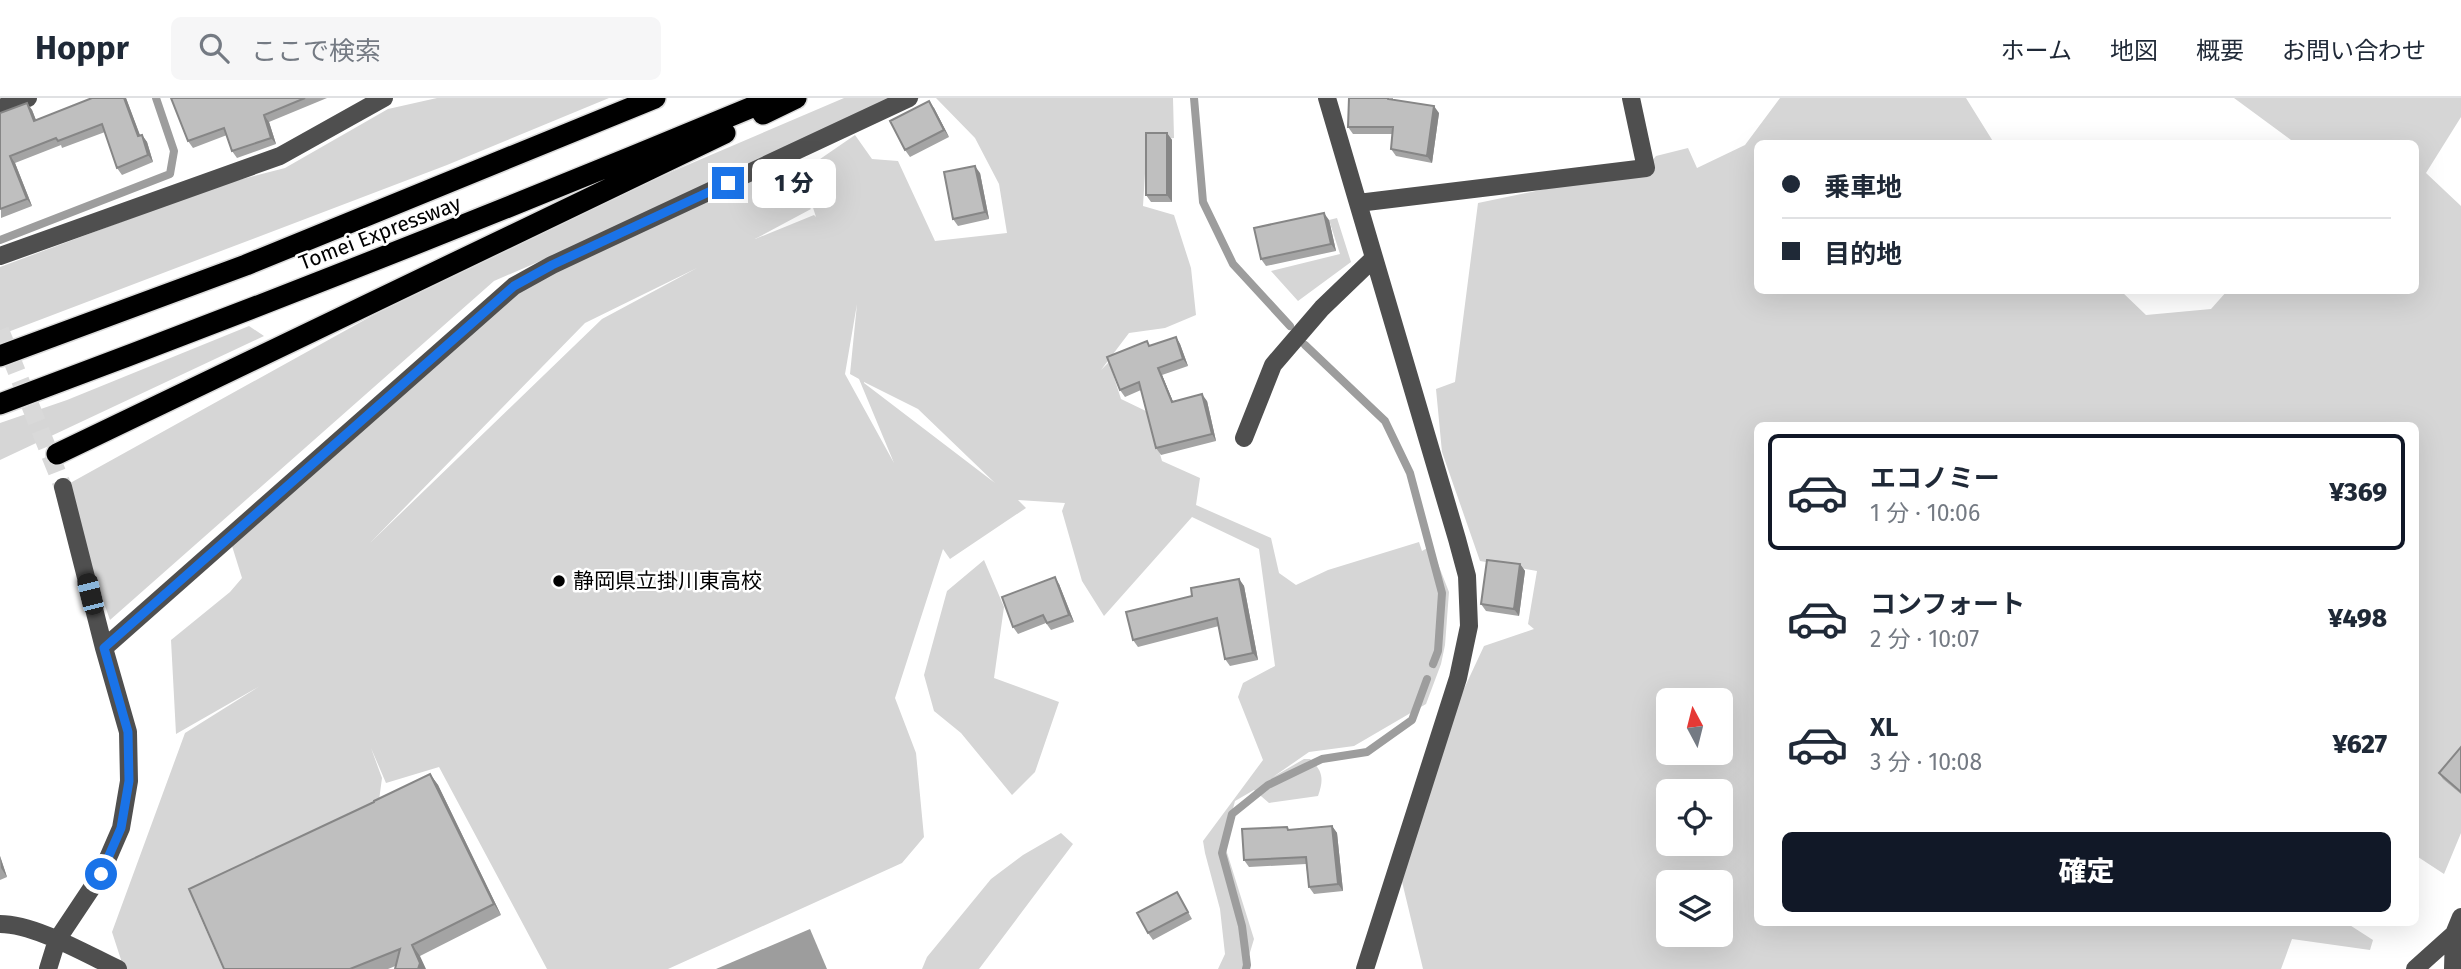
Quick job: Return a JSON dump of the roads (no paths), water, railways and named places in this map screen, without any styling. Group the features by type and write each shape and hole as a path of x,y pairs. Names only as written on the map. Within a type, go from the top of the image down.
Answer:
{"highway":[{"name":"Tomei Expressway","path":"0,356 246,265 655,98"},
{"name":"Tomei Expressway","path":"0,404 508,209 774,98"},
{"path":"57,454 796,98"}],"street":[{"path":"0,108 29,98"},
{"path":"0,256 280,156 384,98"},
{"path":"104,648 514,286 552,265 909,98"},
{"path":"1327,98 1467,576 1469,626 1458,678 1365,969"},
{"path":"1358,203 1646,168 1631,98"},
{"path":"1244,438 1273,365 1322,307 1374,258"},
{"path":"48,969 57,940 101,874 121,828 129,781 128,732 63,487"},
{"path":"2453,969 2454,934 2461,917"},
{"path":"0,924 10,924 57,940 118,969"},
{"path":"2415,969 2454,934"}],"waterway":[{"path":"0,240 170,174 174,151 156,98"},
{"path":"1194,98 1203,202 1233,264 1290,326"},
{"path":"1305,345 1385,421 1410,473 1442,593 1438,651 1433,664"},
{"path":"1246,969 1242,926 1222,853 1232,814 1268,785 1322,759 1367,752 1412,720 1427,679"}],"tunnel":[{"path":"0,330 63,487"}],"place":[{"name":"静岡県立掛川東高校","path":"559,581"}]}
